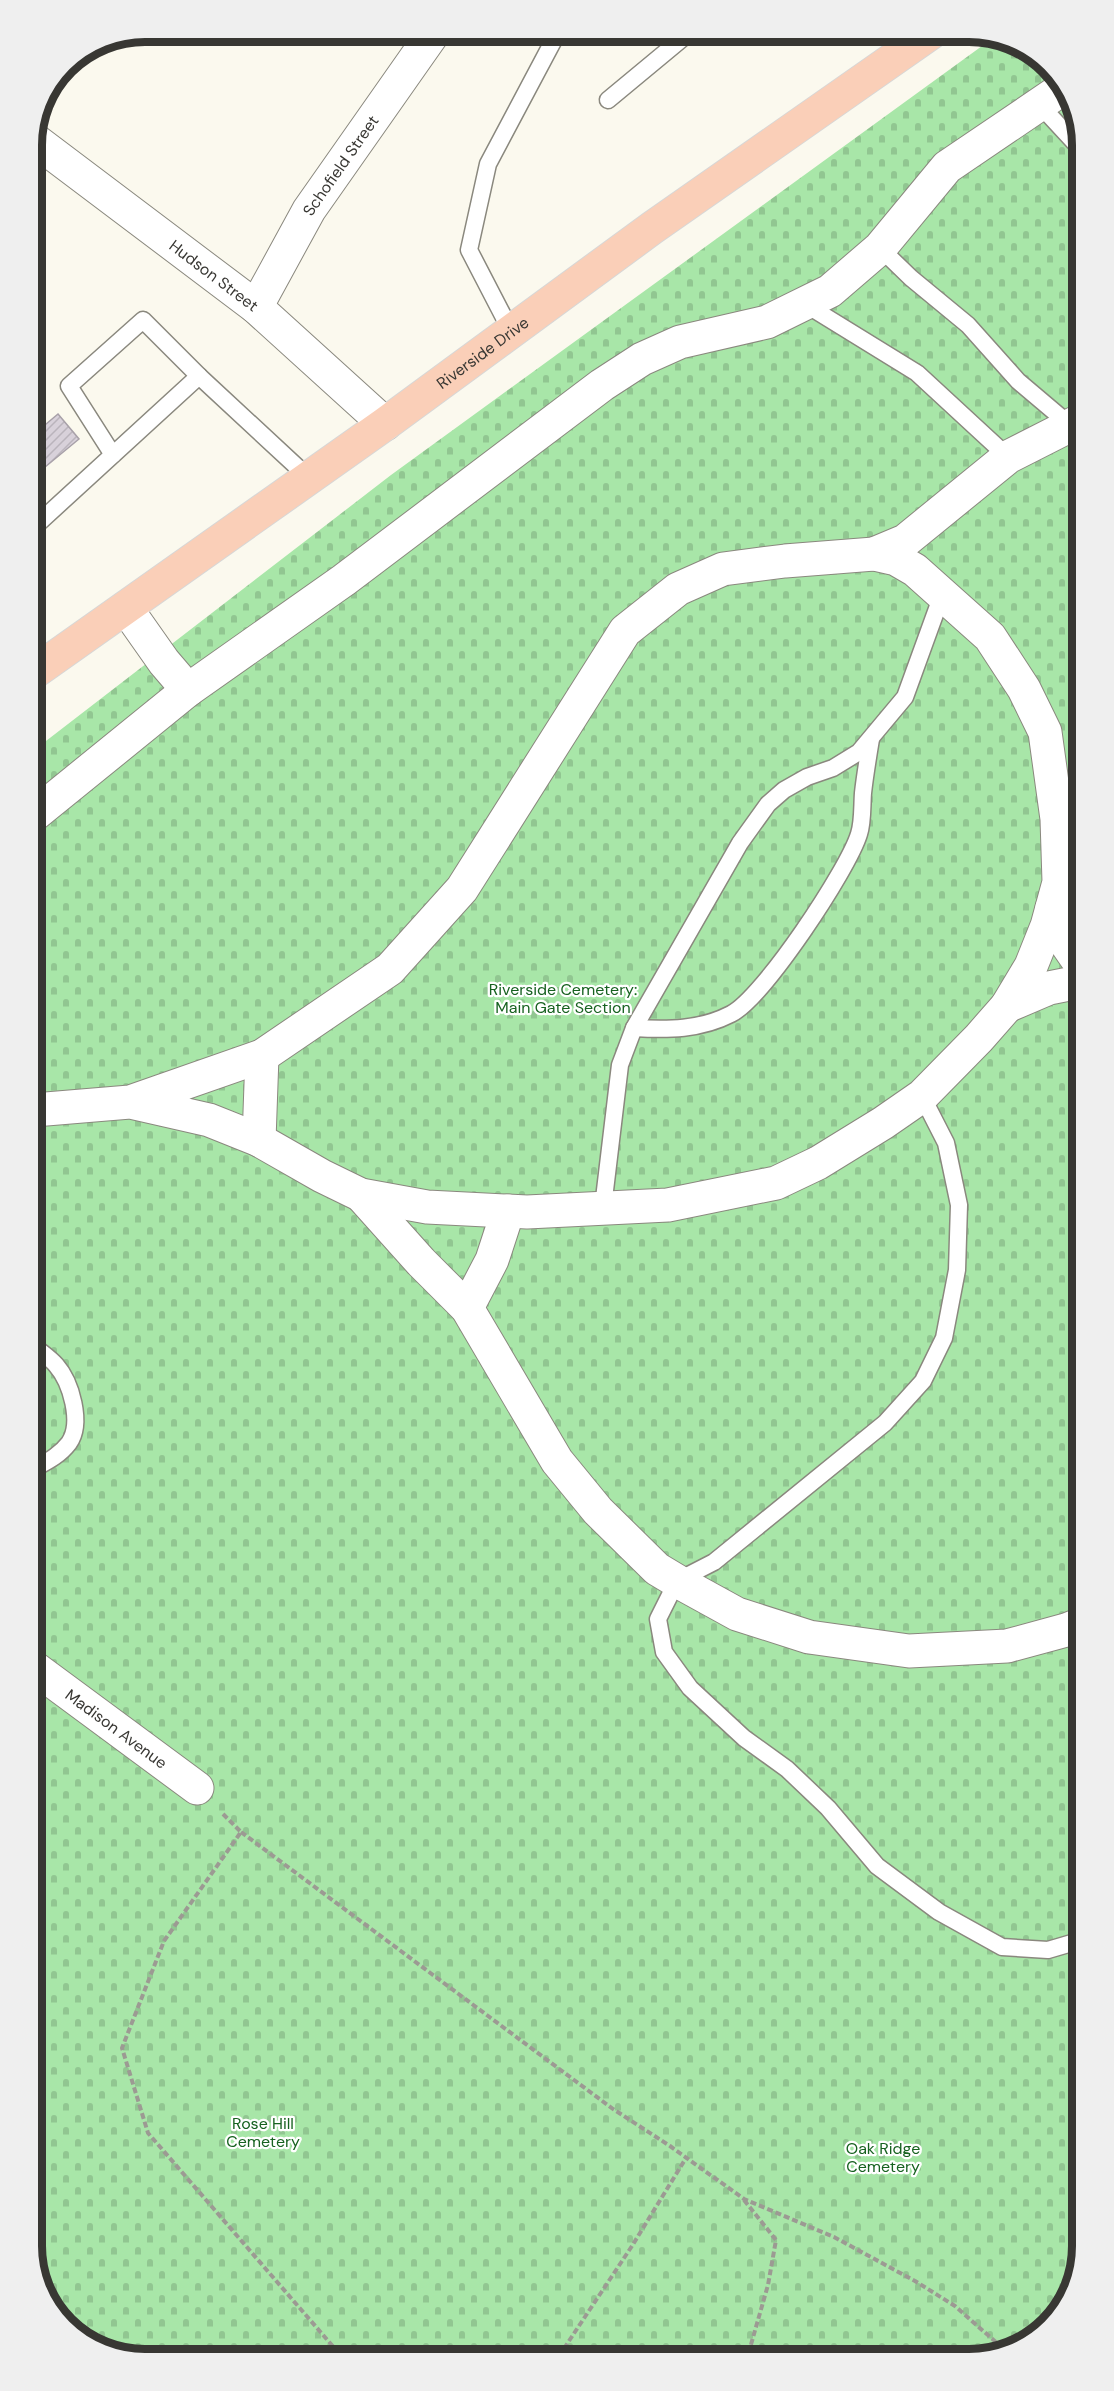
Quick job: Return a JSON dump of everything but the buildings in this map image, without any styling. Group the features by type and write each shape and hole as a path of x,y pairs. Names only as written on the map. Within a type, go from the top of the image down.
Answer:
{"main road":[{"name":"Riverside Drive","path":"42,662 126,608 386,424 652,228 918,42"}],"street":[{"name":"Schofield Street","path":"256,307 309,210 427,42"},
{"path":"42,798 188,690 344,580 557,418 642,359 680,342 766,322 830,291 880,248 947,167 1051,96"},
{"name":"Hudson Street","path":"42,146 256,307 386,424"},
{"path":"874,554 904,541 1008,457 1072,427"},
{"path":"42,1109 130,1102 262,1056 390,969 462,890 625,631 678,589 723,569 785,561 874,554 896,559 915,570 990,637 1024,689 1045,732 1057,819 1059,882 1031,966 1006,1006 979,1038 922,1096 818,1163 776,1184 668,1205 508,1211 427,1207 361,1195 259,1140 209,1120 130,1102"},
{"path":"126,608 164,662 188,690"},
{"path":"1052,908 1061,936 1072,952"},
{"path":"1006,1006 1049,988 1072,983"},
{"path":"259,1140 262,1056"},
{"path":"361,1195 421,1262 467,1308 557,1461 598,1511 657,1569 736,1614 809,1637 909,1651 1007,1646 1072,1628"},
{"path":"467,1308 492,1260 508,1211"},
{"name":"Madison Avenue","path":"42,1673 197,1788"}],"lane":[{"path":"511,331 469,250 488,164 553,42"},
{"path":"608,100 678,42"},
{"path":"1051,96 1071,135"},
{"path":"880,248 911,278 968,325 1018,381 1072,424"},
{"path":"804,304 917,373 1008,457"},
{"path":"113,455 69,386 143,320 199,376 309,478"},
{"path":"42,520 199,376"},
{"path":"603,1207 620,1065 634,1028 740,843 768,804 784,790 807,777 833,768 859,752 905,697 942,595"},
{"path":"634,1028 686,1029 732,1014 747,1003 768,979 805,929 860,833 871,738"},
{"path":"922,1096 946,1143 959,1205 957,1270 944,1338 923,1381 885,1423 714,1562 677,1581 658,1619 664,1652 690,1688 744,1738 787,1769 828,1808 877,1866 939,1912 1002,1947 1048,1950 1072,1943"},
{"path":"42,1353 57,1366 70,1390 76,1416 70,1442 54,1458 42,1464"}],"path":[{"path":"197,1788 241,1832 613,2109 744,2199 834,2237 915,2281 955,2306 999,2345"},
{"path":"241,1832 164,1941 122,2048 148,2133 335,2349"},
{"path":"564,2349 632,2246 686,2158"},
{"path":"744,2199 777,2240 768,2285 749,2349"}],"green space":[{"name":"Riverside Cemetery: Main Gate Section","path":"985,43 1002,47 1032,63 1051,82 1058,94 1067,112 1072,145 1072,2246 1067,2279 1051,2309 1026,2332 1002,2344 969,2349 138,2349 106,2341 82,2328 63,2309 47,2279 42,2246 42,1650 46,1620 42,1617 42,744 391,475"}],"park label":[{"name":"Rose Hill Cemetery","path":"263,2132"},
{"name":"Oak Ridge Cemetery","path":"883,2157"}]}
